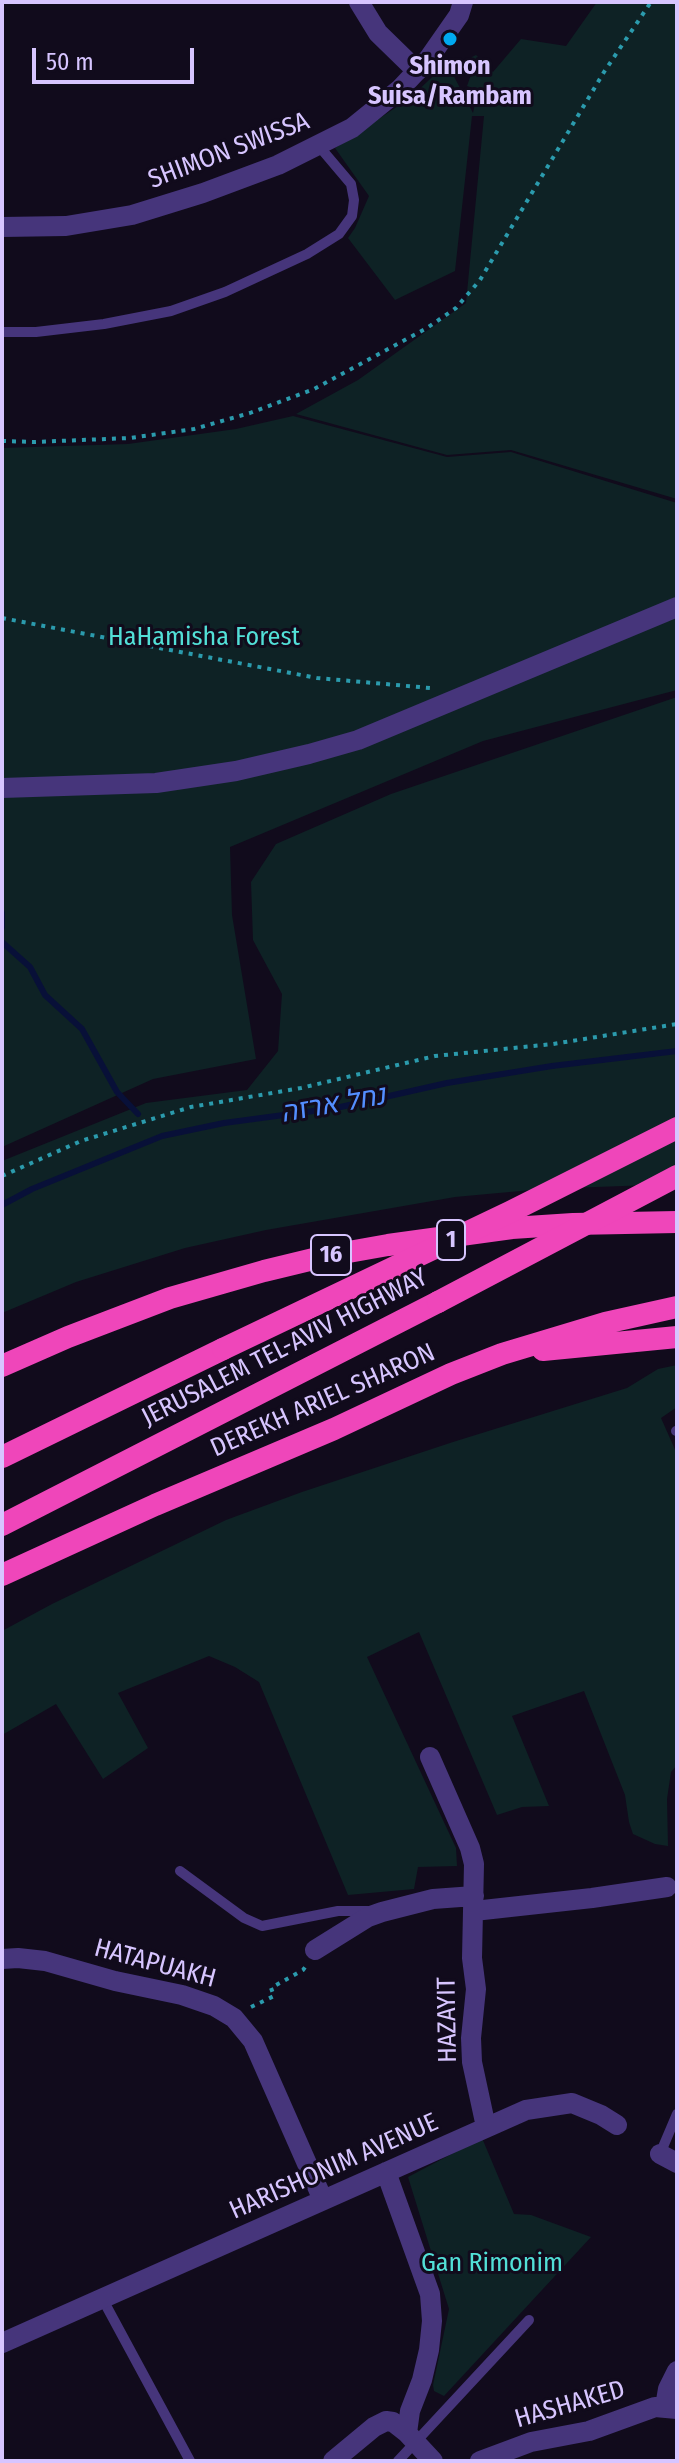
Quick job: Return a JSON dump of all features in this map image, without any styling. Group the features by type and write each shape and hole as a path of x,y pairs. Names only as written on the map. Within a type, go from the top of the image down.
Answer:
{"highway":[{"name":"JERUSALEM TEL-AVIV HIGHWAY","path":"2,1457 677,1128"},
{"name":"JERUSALEM TEL-AVIV HIGHWAY","path":"2,1525 677,1176"},
{"name":"16","path":"2,1366 80,1332 181,1294 326,1256 512,1228 677,1222"},
{"name":"DEREKH ARIEL SHARON","path":"2,1575 502,1354 605,1323 677,1307"},
{"path":"502,1354 677,1337"}],"street":[{"path":"359,2 378,33 417,71"},
{"name":"SHIMON SWISSA","path":"2,227 66,226 132,215 278,165 352,128 400,89 429,58 459,15 463,2"},
{"path":"2,788 156,783 236,771 309,754 358,740 677,607"},
{"name":"HAZAYIT","path":"430,1757 474,1864 472,1958 476,1989 472,2062 486,2127"},
{"path":"315,1950 368,1917 433,1899 474,1903 592,1898 667,1887"},
{"name":"HATAPUAKH","path":"2,1959 45,1961 115,1981 182,1995 214,2006 232,2017 253,2041 323,2200"},
{"name":"HARISHONIM AVENUE","path":"2,2343 526,2110 572,2103 617,2125"},
{"path":"386,2172 427,2281 432,2307 426,2365 410,2411 411,2437"},
{"path":"671,2408 668,2389 677,2371"},
{"name":"HASHAKED","path":"480,2461 523,2445 589,2431 655,2407 671,2408"},
{"path":"333,2461 374,2427 386,2421 393,2422 411,2437 433,2461"}],"lane":[{"path":"2,332 36,332 104,324 171,311 225,292 307,254 339,234 352,216 354,200 351,184 318,145"},
{"path":"180,1871 244,1918 262,1926 338,1911 382,1912"},
{"path":"668,2158 677,2114"},
{"path":"102,2298 190,2461"},
{"path":"398,2461 411,2437 529,2320"}],"path":[{"path":"2,441 130,438 194,429 250,413 314,389 437,321 456,308 480,280 604,72 651,2"},
{"path":"2,618 317,678 472,691"},
{"path":"2,1176 81,1141 191,1107 301,1088 435,1056 553,1044 677,1024"},
{"path":"232,2017 274,1996 271,1988 303,1970 315,1950"}],"green space":[{"path":"597,2 677,2 677,499 511,450 447,455 296,414 358,380 466,303 484,116 472,116 455,271 395,300 348,238 369,196 335,148 410,98 447,63 473,113 478,90 467,86 472,72 466,68 468,59 476,55 493,72 521,39 566,46"},
{"name":"HaHamisha Forest","path":"293,416 447,457 511,452 677,503 677,690 483,741 230,847 232,915 256,1059 153,1079 2,1147 2,448 128,444 236,429"},
{"path":"677,697 677,1184 542,1189 455,1197 266,1230 185,1248 76,1282 2,1313 2,1161 146,1103 247,1090 278,1051 282,994 253,940 251,882 276,844 391,794"},
{"path":"677,1365 677,1407 661,1418 677,1454 677,1765 671,1772 667,1799 668,1846 633,1834 625,1795 584,1691 512,1716 549,1806 522,1807 497,1815 419,1632 367,1657 456,1848 457,1866 418,1867 414,1889 348,1895 259,1682 209,1656 118,1693 148,1748 103,1779 56,1704 2,1735 2,1631 226,1520 453,1442 627,1388 658,1369"},
{"name":"Gan Rimonim","path":"482,2138 514,2214 531,2215 591,2237 444,2396 434,2391 433,2385 449,2309 408,2177"}],"waterway":[{"path":"2,913 2,927"},
{"path":"2,942 30,967 45,995 82,1029 117,1092 138,1114"},
{"name":"נחל ארזה","path":"2,1205 32,1189 162,1136 224,1123 336,1108 447,1083 677,1051"}],"place":[{"name":"Shimon Suisa/Rambam","path":"450,39"}]}
